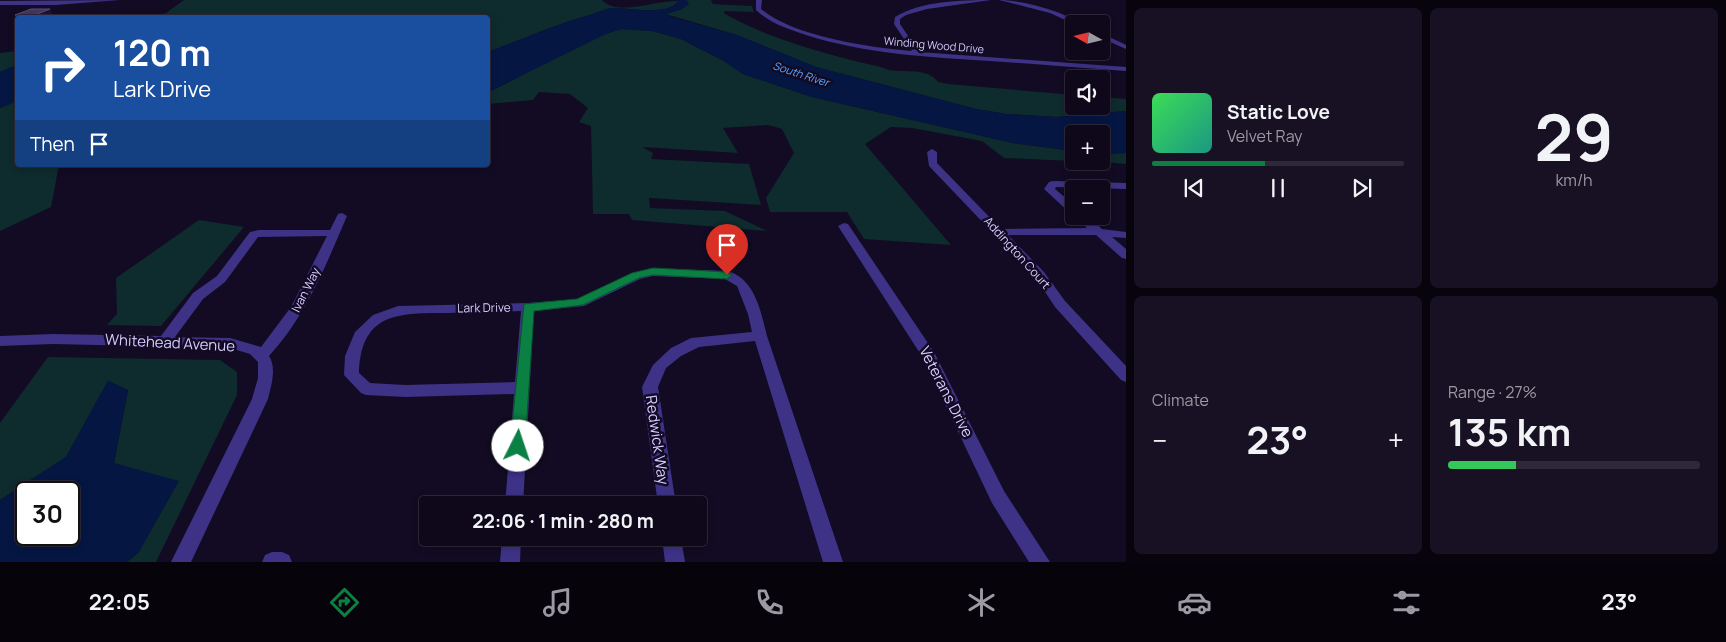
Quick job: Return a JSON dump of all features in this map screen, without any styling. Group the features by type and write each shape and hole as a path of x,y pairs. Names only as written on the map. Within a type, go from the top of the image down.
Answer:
{"street":[{"path":"0,3 117,0"},
{"name":"Winding Wood Drive","path":"759,0 757,7 760,12 783,25 858,46 917,54 1126,69"},
{"path":"961,0 969,2"},
{"path":"917,54 897,24 901,14 914,10 988,0"},
{"path":"1002,0 1065,18"},
{"path":"1110,39 1126,46"},
{"name":"Addington Court","path":"932,152 932,164 1040,275 1060,304 1126,376"},
{"path":"1065,183 1052,184 1049,190 1065,204"},
{"path":"1110,185 1126,186"},
{"name":"Ivan Way","path":"260,356 277,340 289,324 342,216"},
{"path":"1091,225 1126,255"},
{"name":"Veterans Drive","path":"844,226 929,356 998,497 1040,562"},
{"path":"165,341 198,296 221,279 254,234 259,232 335,233"},
{"path":"1000,232 1099,232 1126,235"},
{"name":"Lark Drive","path":"522,388 405,391 366,389 351,375 352,356 360,335 378,318 404,309 528,307 579,303 636,276 653,272 727,275 742,284 755,314 760,336 833,562"},
{"path":"515,496 528,307"},
{"name":"Redwick Way","path":"666,496 650,387 660,365 676,352 696,342 760,336"},
{"name":"Whitehead Avenue","path":"0,341 53,338 230,343 255,350 260,356"},
{"path":"181,562 260,399 265,378 265,361 260,356"},
{"path":"510,562 511,546"},
{"path":"673,546 675,562"},
{"path":"272,562 282,562"}],"green space":[{"path":"184,0 602,0 609,5 627,8 678,1 666,9 607,9 490,51 490,15 158,15 166,13"},
{"path":"686,0 711,0 713,4 752,6 754,12 724,11 725,14 742,23 778,38 889,70 922,72 933,77 938,82 1065,94 1065,115 1080,115 1057,117 1006,114 976,109 816,67 737,35 665,14 682,9 688,2"},
{"path":"622,29 652,31 681,39 724,61 743,74 812,97 1013,143 1065,150 1065,161 1004,158 982,141 912,128 891,127 865,144 951,245 864,239 847,212 770,212 766,198 794,153 782,129 768,125 723,128 738,153 642,147 653,153 651,159 749,164 761,205 649,198 650,208 725,211 767,231 632,220 629,214 593,214 591,126 579,122 588,108 570,94 539,92 533,100 490,104 490,91 587,41"},
{"path":"15,51 15,66 0,72 0,53"},
{"path":"1110,98 1126,99 1126,111 1110,112"},
{"path":"15,102 15,167 59,167 51,207 0,231 0,108"},
{"path":"1126,153 1126,164 1110,163 1110,154"},
{"path":"199,220 244,227 161,326 107,325 117,314 116,278"},
{"path":"48,357 220,360 237,372 237,395 156,562 127,562 139,552 114,463 128,390 108,381 66,457 29,481 15,481 15,490 0,500 0,423"}],"water":[{"name":"South River","path":"676,0 686,0 689,4 682,9 666,14 668,16 737,35 816,67 976,109 1006,114 1057,117 1110,115 1110,112 1126,111 1126,153 1110,154 1110,125 1065,125 1065,150 1013,143 812,97 743,74 724,61 681,39 652,31 622,29 608,33 490,91 490,51 606,9 657,10 673,6 678,1"},
{"path":"15,66 15,102 0,108 0,72"},
{"path":"108,381 128,390 114,463 179,481 139,552 127,562 0,562 0,500 15,490 15,546 80,546 80,481 29,481 66,457"}],"building":[{"path":"31,9 50,9 35,15 15,15"}],"route":[{"path":"518,446 528,307 579,303 636,276 653,272 727,275"}]}
